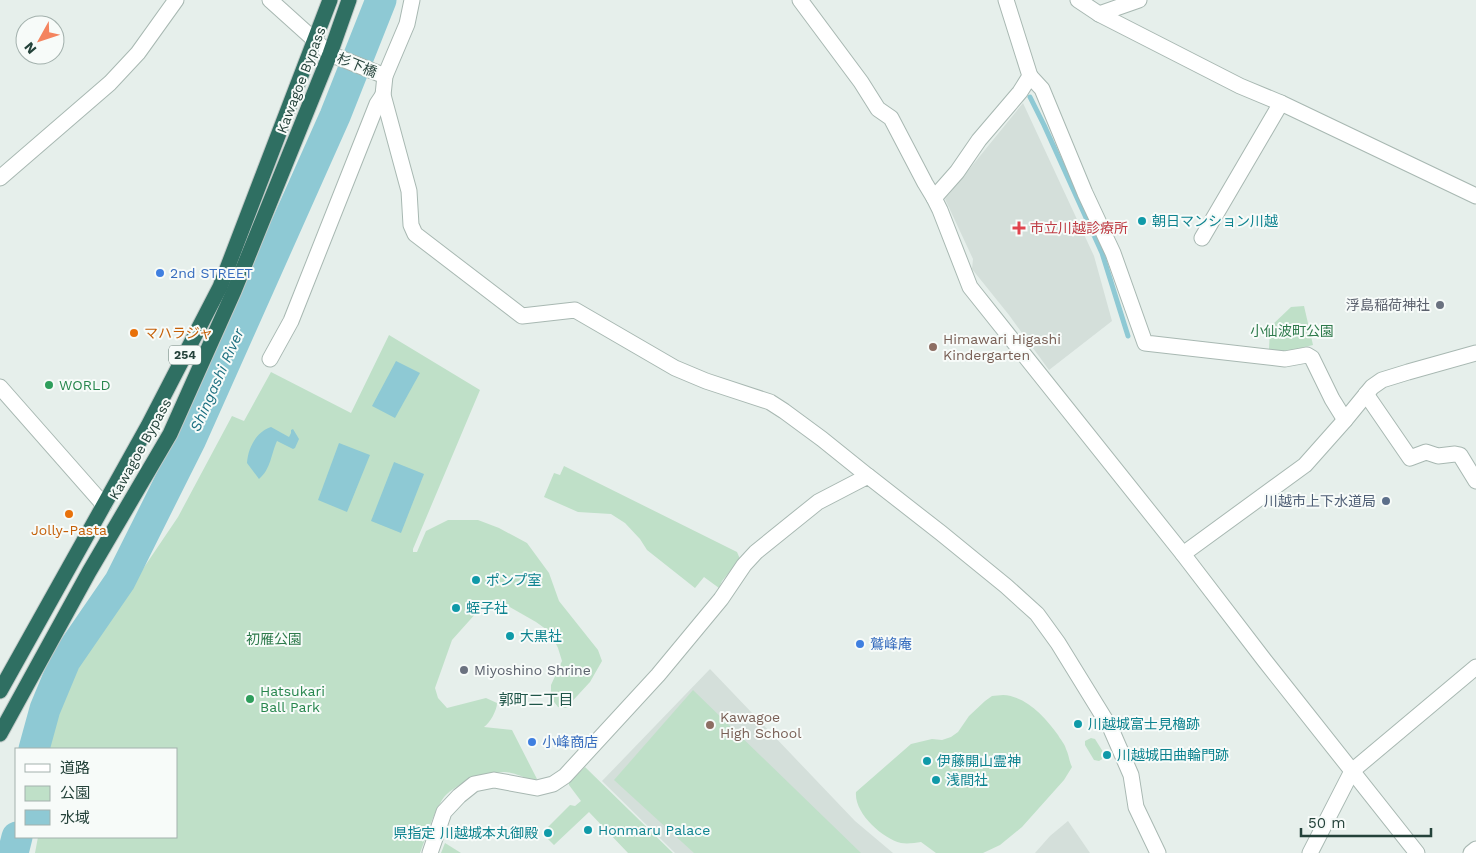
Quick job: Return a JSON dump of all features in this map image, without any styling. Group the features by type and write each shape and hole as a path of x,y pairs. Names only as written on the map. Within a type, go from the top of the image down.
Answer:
{"highway":[{"name":"Kawagoe Bypass","path":"0,691 148,426 220,287 330,0"},
{"name":"Kawagoe Bypass","path":"0,734 89,572 170,434 336,56 349,0"}],"street":[{"path":"0,178 110,83 138,53 176,0"},
{"name":"杉下橋","path":"270,0 336,56 383,75"},
{"path":"412,0 407,24 383,75 383,95 409,191 411,225 415,234 522,316 575,310 675,368 706,381 770,402 784,410 822,438 1006,586 1037,614 1058,643 1112,729 1131,775 1136,807 1158,853"},
{"path":"800,0 861,82 878,109 892,118 934,198 970,287 1183,554 1417,853"},
{"path":"1006,0 1030,76 1042,89 1046,97 1085,193 1112,252 1146,343 1285,359 1307,355 1312,358 1332,399 1345,420"},
{"path":"1078,0 1099,14 1240,86 1281,103 1476,196"},
{"path":"1099,14 1139,0"},
{"path":"934,198 957,172 979,140 1020,92 1030,76"},
{"path":"270,359 291,321 377,104 383,95"},
{"path":"1202,238 1281,103"},
{"path":"1183,554 1305,466 1372,387 1382,380 1476,354"},
{"path":"0,387 104,504"},
{"path":"1366,394 1410,458 1426,452 1438,456 1460,455 1476,481"},
{"path":"430,853 444,812 474,784 494,780 537,788 553,784 566,776 658,675 721,599 744,565 756,552 818,502 868,476"},
{"path":"1310,853 1352,771 1476,667"},
{"path":"1471,853 1476,849"}],"shaded area":[{"name":"市立川越診療所","path":"1023,103 1094,256 1112,321 1049,370 1009,315 972,269 973,259 945,199"},
{"name":"Kawagoe High School","path":"710,669 855,821 893,853 675,853 602,781"},
{"path":"1068,821 1090,853 1035,853 1050,836"}],"green space":[{"name":"小仙波町公園","path":"1304,306 1313,345 1286,352 1269,350 1270,327 1291,307"},
{"name":"初雁公園","path":"389,335 480,390 413,552 417,552 426,531 448,520 478,520 499,528 527,543 549,573 559,601 598,650 602,661 590,682 566,708 558,707 551,698 551,685 562,661 558,648 550,632 536,622 496,599 486,602 452,640 435,688 438,698 447,708 486,698 497,703 493,716 484,727 512,730 537,779 534,781 504,772 488,774 470,780 453,789 438,806 420,853 35,853 38,838 178,838 178,748 48,748 60,693 83,650 101,631 178,517 232,416 244,421 271,372 351,413"},
{"path":"564,466 737,552 740,559 722,581 719,588 704,577 695,588 647,550 640,539 625,523 611,514 578,512 544,497 554,473 560,475"},
{"name":"Kawagoe High School","path":"693,690 861,853 694,853 614,780"},
{"path":"992,696 1011,696 1027,703 1041,715 1064,743 1072,767 1064,780 1022,827 1000,845 983,853 936,853 921,842 901,843 894,840 871,824 860,808 856,792 911,744 951,737 958,732 969,716 985,701"},
{"path":"1091,738 1095,739 1105,755 1099,761 1094,760 1085,745 1085,741"},
{"path":"585,767 673,853 628,853 589,812 554,845 543,832 570,805 575,806 581,801 569,783"},
{"path":"445,843 461,853 441,853"}],"water":[{"path":"396,361 420,373 395,418 372,406"},
{"path":"271,427 289,437 293,429 299,439 293,449 277,441 266,471 259,479 247,463 248,457 251,446 257,437"},
{"path":"339,443 370,455 347,512 318,500"},
{"path":"394,462 424,474 401,533 371,521"}],"waterway":[{"name":"Shingashi River","path":"34,748 45,709 65,661 120,581 191,439 335,116 381,0"},
{"path":"1030,97 1102,253 1128,336"},
{"name":"Shingashi River","path":"13,853 17,838"}],"place":[{"name":"朝日マンション川越","path":"1142,221"},
{"name":"市立川越診療所","path":"1019,228"},
{"name":"2nd STREET","path":"160,273"},
{"name":"浮島稲荷神社","path":"1440,305"},
{"name":"マハラジャ","path":"134,333"},
{"name":"Himawari Higashi Kindergarten","path":"933,347"},
{"name":"WORLD","path":"49,385"},
{"name":"川越市上下水道局","path":"1386,501"},
{"name":"Jolly-Pasta","path":"69,514"},
{"name":"ポンプ室","path":"476,580"},
{"name":"蛭子社","path":"456,608"},
{"name":"大黒社","path":"510,636"},
{"name":"鷲峰庵","path":"860,644"},
{"name":"Miyoshino Shrine","path":"464,670"},
{"name":"Hatsukari Ball Park","path":"250,699"},
{"name":"川越城富士見櫓跡","path":"1078,724"},
{"name":"Kawagoe High School","path":"710,725"},
{"name":"小峰商店","path":"532,742"},
{"name":"川越城田曲輪門跡","path":"1107,755"},
{"name":"伊藤開山霊神","path":"927,761"},
{"name":"浅間社","path":"936,780"},
{"name":"Honmaru Palace","path":"588,830"},
{"name":"県指定 川越城本丸御殿","path":"548,833"}],"district":[{"name":"郭町二丁目","path":"536,700"}]}
